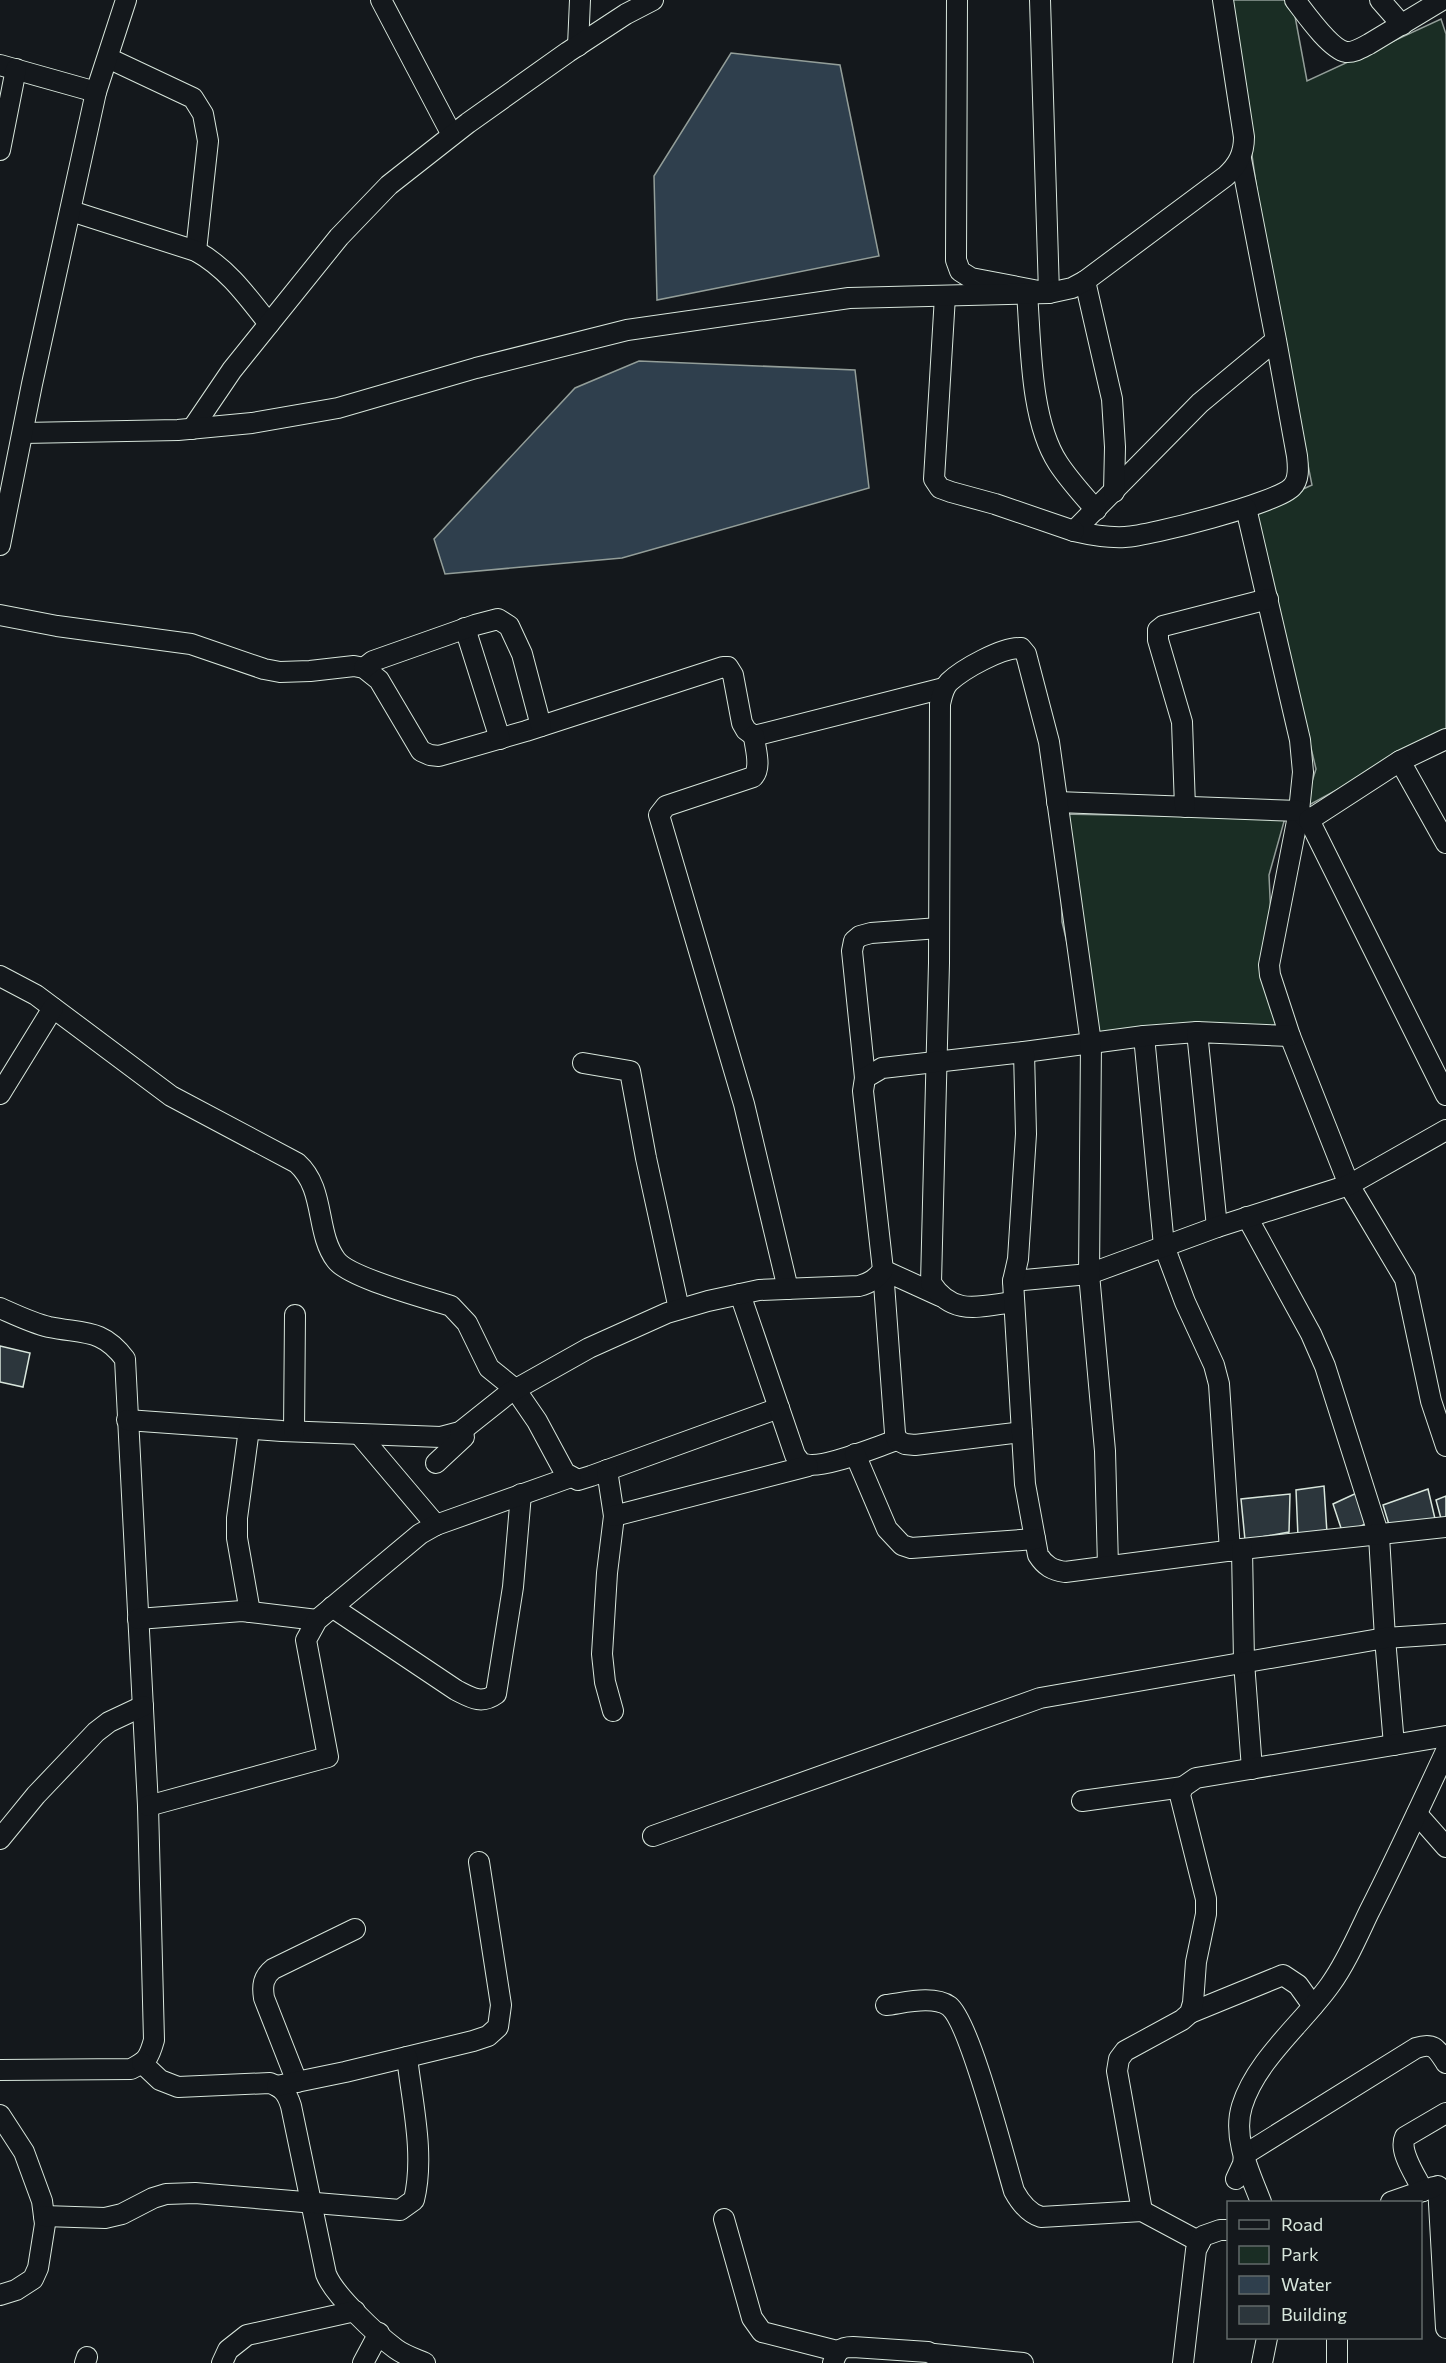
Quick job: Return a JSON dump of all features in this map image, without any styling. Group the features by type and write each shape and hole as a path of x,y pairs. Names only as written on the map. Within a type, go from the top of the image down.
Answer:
{"street":[{"path":"0,545 32,384 96,92 126,0"},
{"path":"381,0 452,135"},
{"path":"578,46 580,0"},
{"path":"192,429 232,370 339,237 396,178 452,135 578,46 626,14 653,0"},
{"path":"957,0 956,260 960,271 971,278 1049,293"},
{"path":"1040,0 1049,293"},
{"path":"23,433 192,429 252,423 338,408 476,368 627,330 849,298 1049,293 1072,288 1085,282 1226,176 1240,159 1244,148 1244,137 1223,0"},
{"path":"1295,0 1330,42 1346,52 1369,44 1442,0"},
{"path":"1380,0 1402,25"},
{"path":"108,58 193,98 204,114 208,141 196,251"},
{"path":"0,150 8,67 96,92"},
{"path":"945,296 934,479 940,488 1096,537 1140,536 1246,508 1288,490 1293,486 1299,471 1240,159"},
{"path":"70,211 196,251 212,260 232,278 269,324"},
{"path":"1085,282 1112,399 1115,447 1114,492"},
{"path":"1028,293 1033,376 1044,432 1058,463 1096,510"},
{"path":"1074,531 1200,403 1276,340"},
{"path":"1246,508 1300,741 1303,772 1304,815 1269,965 1272,985 1348,1185 1405,1279 1431,1401 1446,1446"},
{"path":"1185,807 1184,730 1158,640 1158,630 1163,626 1268,599"},
{"path":"0,615 57,626 191,644 254,668 272,671 310,671 354,666 364,668 379,680 421,751 439,756 728,667 733,675 742,723 746,730 754,736 757,772 753,777 666,806 659,815 741,1093 788,1289"},
{"path":"364,668 373,661 465,628 498,619 509,626 522,654 541,726"},
{"path":"465,628 500,739"},
{"path":"940,1296 932,1283 939,928 940,704 944,688 950,681 1001,652 1021,648 1030,667 1049,742 1091,1042 1089,1274 1105,1451 1108,1566"},
{"path":"754,736 944,688"},
{"path":"1057,802 1304,815 1400,761 1446,739"},
{"path":"1400,761 1446,843"},
{"path":"1304,815 1446,1095"},
{"path":"897,1440 883,1270 863,1091 865,1078 852,951 854,941 860,936 871,933 939,928"},
{"path":"0,976 36,994 171,1096 297,1163 305,1170 312,1183 330,1247 337,1262 346,1269 386,1285 451,1306 467,1323 489,1368 515,1389 537,1421 559,1465 571,1478"},
{"path":"0,1094 53,1008"},
{"path":"865,1078 882,1068 1144,1036 1197,1032 1290,1036"},
{"path":"1197,1032 1217,1227"},
{"path":"1144,1036 1164,1246 1185,1302 1214,1365 1219,1384 1236,1550 1252,1769"},
{"path":"1024,1052 1026,1134 1018,1259 1013,1281 1025,1484 1038,1555 1043,1563 1054,1571 1065,1572 1446,1527"},
{"path":"583,1063 630,1071 646,1158 679,1309"},
{"path":"1013,1281 1089,1274 1217,1227 1348,1185 1446,1130"},
{"path":"1247,1217 1311,1334 1325,1366 1380,1536 1385,1638 1394,1745"},
{"path":"127,1420 249,1429 441,1437 460,1432 515,1389 589,1348 679,1309 759,1290 859,1286 876,1279 883,1270"},
{"path":"883,1270 960,1306 972,1307 1014,1302"},
{"path":"740,1294 795,1455 808,1466"},
{"path":"0,1308 38,1324 95,1333 117,1347 125,1359 148,1806 153,2040 150,2056 131,2069 0,2070"},
{"path":"294,1431 295,1315"},
{"path":"148,1806 328,1757 306,1640 317,1620 420,1534 436,1525 521,1494 571,1478 578,1479 607,1470 779,1408"},
{"path":"249,1429 237,1518 237,1538 250,1612"},
{"path":"436,1463 464,1437 460,1432"},
{"path":"614,1516 808,1466 833,1462 897,1440 915,1445 1022,1432"},
{"path":"359,1434 436,1525"},
{"path":"855,1454 887,1529 902,1545 911,1548 1035,1539"},
{"path":"607,1470 614,1516 607,1573 602,1654 605,1682 613,1711"},
{"path":"332,1607 456,1690 477,1701 488,1699 496,1694 513,1587 521,1494"},
{"path":"138,1620 250,1612 317,1620"},
{"path":"653,1836 1040,1698 1385,1638 1446,1634"},
{"path":"0,1839 36,1795 96,1732 109,1722 142,1707"},
{"path":"1082,1800 1183,1787 1196,1778 1446,1736"},
{"path":"1261,2201 1244,2155 1238,2124 1242,2105 1254,2078 1331,1984 1348,1955 1446,1751"},
{"path":"1183,1787 1180,1795 1206,1899 1206,1914 1196,1962 1190,2013"},
{"path":"1417,1814 1446,1847"},
{"path":"277,2086 473,2041 489,2036 498,2027 501,2005 479,1862"},
{"path":"297,2082 264,1998 262,1988 264,1978 273,1969 354,1929"},
{"path":"1142,2211 1117,2071 1112,2065 1125,2051 1182,2020 1190,2013 1283,1976 1298,1984 1313,2006"},
{"path":"886,2005 931,2001 948,2005 958,2016 974,2056 1014,2191 1019,2200 1034,2215 1041,2217 1142,2211 1200,2242"},
{"path":"1244,2155 1416,2048 1427,2045 1434,2047 1446,2063"},
{"path":"44,2216 105,2218 122,2214 166,2194 195,2193 400,2210 414,2200 416,2190 417,2147 407,2057"},
{"path":"142,2063 160,2080 178,2087 270,2084 282,2088 288,2095 291,2106 330,2284 396,2349 425,2363"},
{"path":"1446,2114 1405,2137 1402,2143 1403,2150 1436,2186 1446,2328"},
{"path":"0,2115 24,2152 42,2201 45,2224 38,2268 33,2279 16,2290 0,2295"},
{"path":"1236,2180 1244,2155"},
{"path":"1394,2201 1436,2186"},
{"path":"724,2219 752,2318 762,2332 835,2357 843,2347 853,2347 938,2358 1023,2363"},
{"path":"1183,2363 1196,2250 1203,2236 1227,2230"},
{"path":"222,2363 228,2350 247,2335 355,2311"},
{"path":"363,2363 379,2333"},
{"path":"1262,2363 1267,2339"},
{"path":"1337,2339 1337,2363"}],"green space":[{"path":"1230,0 1292,0 1307,81 1441,19 1446,34 1446,731 1309,805 1309,791 1316,769 1255,511 1312,485 1266,254"},
{"path":"1059,814 1285,818 1269,875 1272,940 1281,1024 1161,1043 1091,1043 1062,922"}],"water":[{"path":"731,53 840,65 879,256 657,300 654,176"},
{"path":"639,361 855,370 869,488 622,558 445,574 434,539 575,388"}],"building":[{"path":"0,1346 30,1353 23,1387 0,1382"},
{"path":"1324,1486 1327,1533 1298,1537 1296,1490"},
{"path":"1428,1489 1436,1523 1391,1531 1383,1505"},
{"path":"1361,1491 1372,1521 1343,1534 1333,1504"},
{"path":"1290,1494 1289,1532 1245,1540 1241,1499"},
{"path":"1446,1496 1446,1525 1443,1526 1436,1500"}]}
